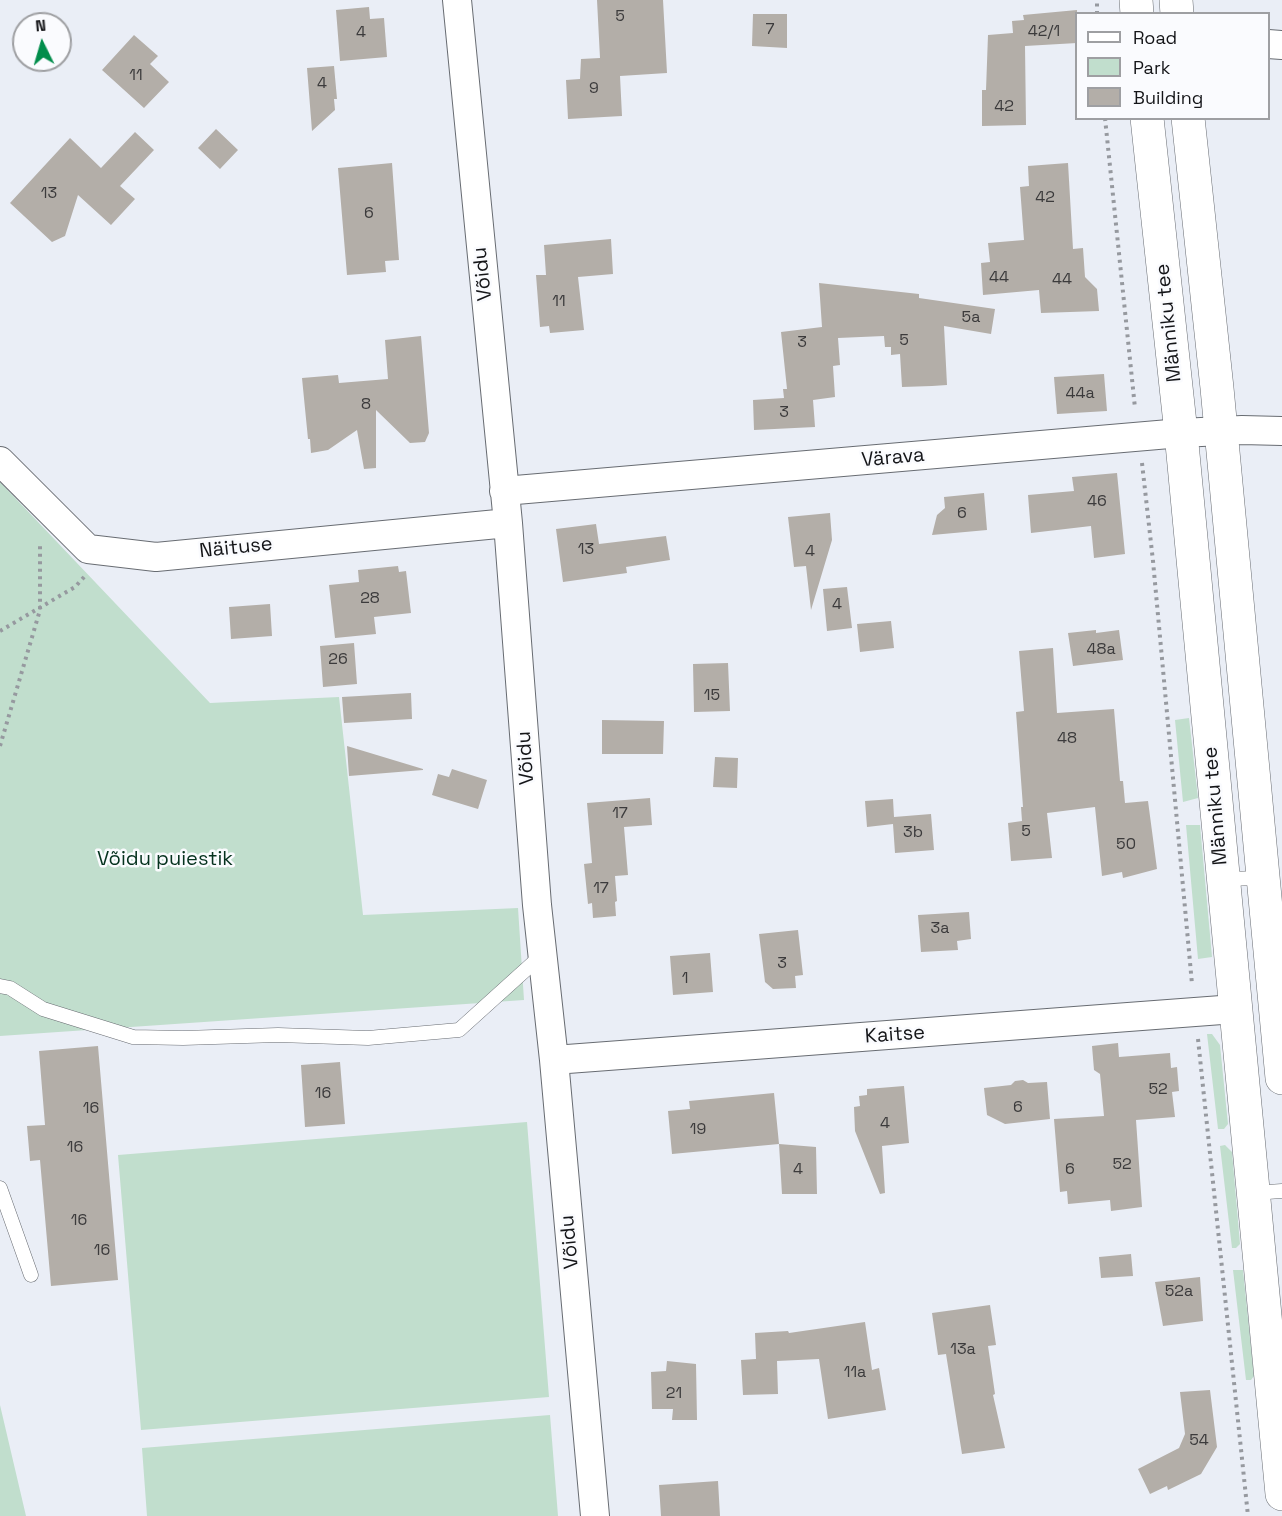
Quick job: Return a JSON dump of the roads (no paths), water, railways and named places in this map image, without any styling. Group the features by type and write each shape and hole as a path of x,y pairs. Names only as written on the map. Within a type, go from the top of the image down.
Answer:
{"street":[{"name":"Võidu","path":"457,0 508,523 536,893 544,954 595,1516"},
{"name":"Männiku tee","path":"1147,120 1181,433 1222,879 1255,1008 1282,1078"},
{"name":"Männiku tee","path":"1188,120 1221,430 1273,878 1255,1008 1282,1494"},
{"name":"Värava","path":"504,491 1181,433 1221,430 1282,431"},
{"name":"Näituse","path":"0,461 88,549 156,557 508,523"},
{"name":"Kaitse","path":"554,1060 1255,1008"}],"lane":[{"path":"1222,879 1273,878"},
{"path":"0,986 10,988 43,1009 133,1037 278,1035 368,1038 459,1030 544,954"},
{"path":"0,1188 31,1275"}],"park label":[{"name":"Võidu puiestik","path":"165,860"}]}
